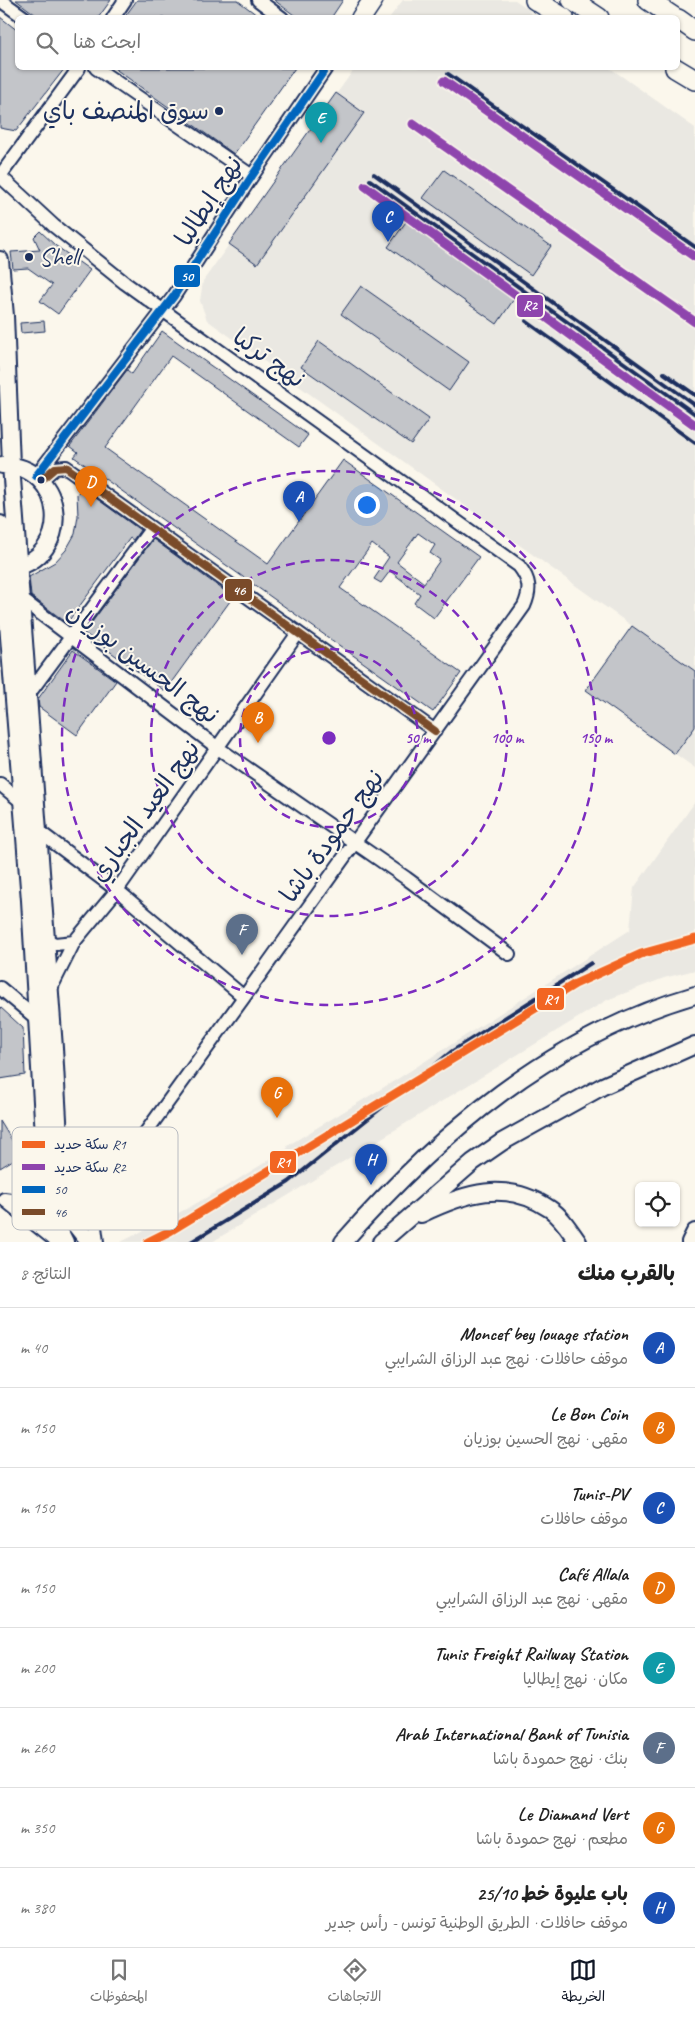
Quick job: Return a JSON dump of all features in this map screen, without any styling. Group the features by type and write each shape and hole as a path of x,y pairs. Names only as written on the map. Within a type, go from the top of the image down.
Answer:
{"highway":[{"path":"363,15 373,0"},
{"path":"535,0 559,15"},
{"path":"572,0 594,15"},
{"path":"648,0 671,15"},
{"path":"680,21 695,31"},
{"path":"678,70 695,80"}],"main road":[{"path":"0,260 5,316 7,569 30,900 36,1018 46,1127"},
{"path":"6,465 24,469 39,478 51,495 56,512 54,530 47,546 34,559 7,569"},
{"path":"0,524 7,569 20,598 57,1127"},
{"path":"334,1242 375,1206 467,1118 541,1065 564,1050 613,1025 695,995"},
{"path":"381,1242 472,1162 502,1142 603,1086 695,1045"},
{"path":"406,1221 451,1200 488,1191 509,1192 551,1210 566,1225 578,1242"},
{"path":"343,1242 375,1206"},
{"path":"59,1230 65,1242"},
{"path":"79,1230 89,1242"},
{"path":"690,1242 695,1232"}],"street":[{"path":"0,0 21,15"},
{"path":"115,15 125,0"},
{"path":"258,0 278,15"},
{"path":"0,176 77,70"},
{"path":"99,70 252,176"},
{"name":"نهج إيطاليا","path":"39,478 163,310 325,70"},
{"name":"نهج تركيا","path":"0,176 54,226 125,283 519,566"},
{"path":"39,478 55,468 64,466 435,731"},
{"path":"28,695 151,529"},
{"name":"نهج حمودة باشا","path":"150,1127 355,844 524,606 528,597 528,581 519,566"},
{"name":"نهج الحسين بوزيان","path":"20,598 218,748 406,878 509,954"},
{"name":"نهج العيد الجباري","path":"49,992 74,942 117,890 298,632"},
{"path":"0,784 22,802"},
{"path":"37,830 117,890 244,997"},
{"path":"45,939 54,944 74,942"},
{"path":"0,988 36,1018"},
{"path":"2,1197 12,1205"},
{"path":"42,1230 57,1242"}],"shaded area":[{"path":"403,0 515,0 527,8 532,15 392,15"},
{"path":"354,70 613,70 695,128 695,768 586,690 632,626 207,320 200,301 203,281"},
{"path":"695,802 695,970 664,978 607,1000 212,1242 121,1242 145,1230 178,1230 178,1213 234,1182 288,1148 287,1146 399,1078 630,930 634,888"}],"building":[{"path":"16,0 111,0 100,15 36,15"},
{"path":"137,0 237,0 257,15 126,15"},
{"path":"274,0 343,0 333,15 294,15"},
{"path":"0,17 15,29 15,70 63,70 16,131 0,128"},
{"name":"سوق المنصف باي","path":"117,70 294,70 234,154"},
{"path":"336,93 364,113 257,264 229,244"},
{"path":"444,170 551,246 531,275 423,198"},
{"path":"408,219 516,296 497,324 388,247"},
{"path":"40,231 56,246 90,270 58,314 40,301 52,285 28,268 13,269 11,252 40,250 34,237"},
{"path":"361,286 469,362 449,391 341,314"},
{"path":"44,321 45,331 21,333 20,323"},
{"path":"162,331 308,435 299,447 171,356 105,448 268,564 343,460 479,557 434,618 414,603 420,594 390,571 381,583 374,579 389,557 372,544 340,588 461,673 433,712 74,457 78,452 70,446 127,370 132,374","holes":["418,533 435,545 430,553 440,560 424,583 397,562"]},
{"path":"319,341 429,419 411,444 301,367"},
{"path":"82,488 140,530 133,540 130,538 67,623 31,596 29,577 55,562 66,550 75,534 78,516 77,494"},
{"path":"153,539 233,597 165,691 84,633"},
{"path":"632,626 695,671 695,727 675,754 586,690"},
{"path":"73,650 116,681 77,735 39,707 38,699"},
{"path":"0,1007 23,1028 25,1075 0,1079"},
{"path":"0,1121 12,1140 12,1161 0,1168"}],"railway":[{"path":"448,74 695,247"},
{"path":"444,81 695,257"},
{"path":"413,124 695,322"},
{"path":"374,174 695,405"},
{"path":"370,180 695,414"},
{"path":"365,186 695,425"},
{"path":"526,321 695,443"},
{"path":"664,373 695,395"},
{"path":"191,1242 289,1182 451,1052 591,963"}],"rail line":[{"name":"R2","path":"444,81 695,257"},
{"name":"R2","path":"413,124 695,322"},
{"name":"R2","path":"365,186 695,425"},
{"name":"R1","path":"178,1226 575,984 641,954 695,939"},
{"name":"R1","path":"148,1242 172,1230"}],"transit line":[{"name":"50","path":"36,476 174,296 252,176 325,70"},
{"name":"46","path":"41,480 55,468 66,467 435,731"}],"place":[{"name":"سوق المنصف باي","path":"219,111"},
{"name":"Tunis Freight Railway Station","path":"321,143"},
{"name":"Tunis-PV","path":"388,242"},
{"name":"Shell","path":"29,257"},
{"name":"Café Allala","path":"91,507"},
{"name":"Moncef bey louage station","path":"299,522"},
{"name":"Le Bon Coin","path":"258,743"},
{"name":"Arab International Bank of Tunisia","path":"242,955"},
{"name":"Le Diamand Vert","path":"277,1118"},
{"name":"باب عليوة خط 25/10","path":"371,1185"}]}
